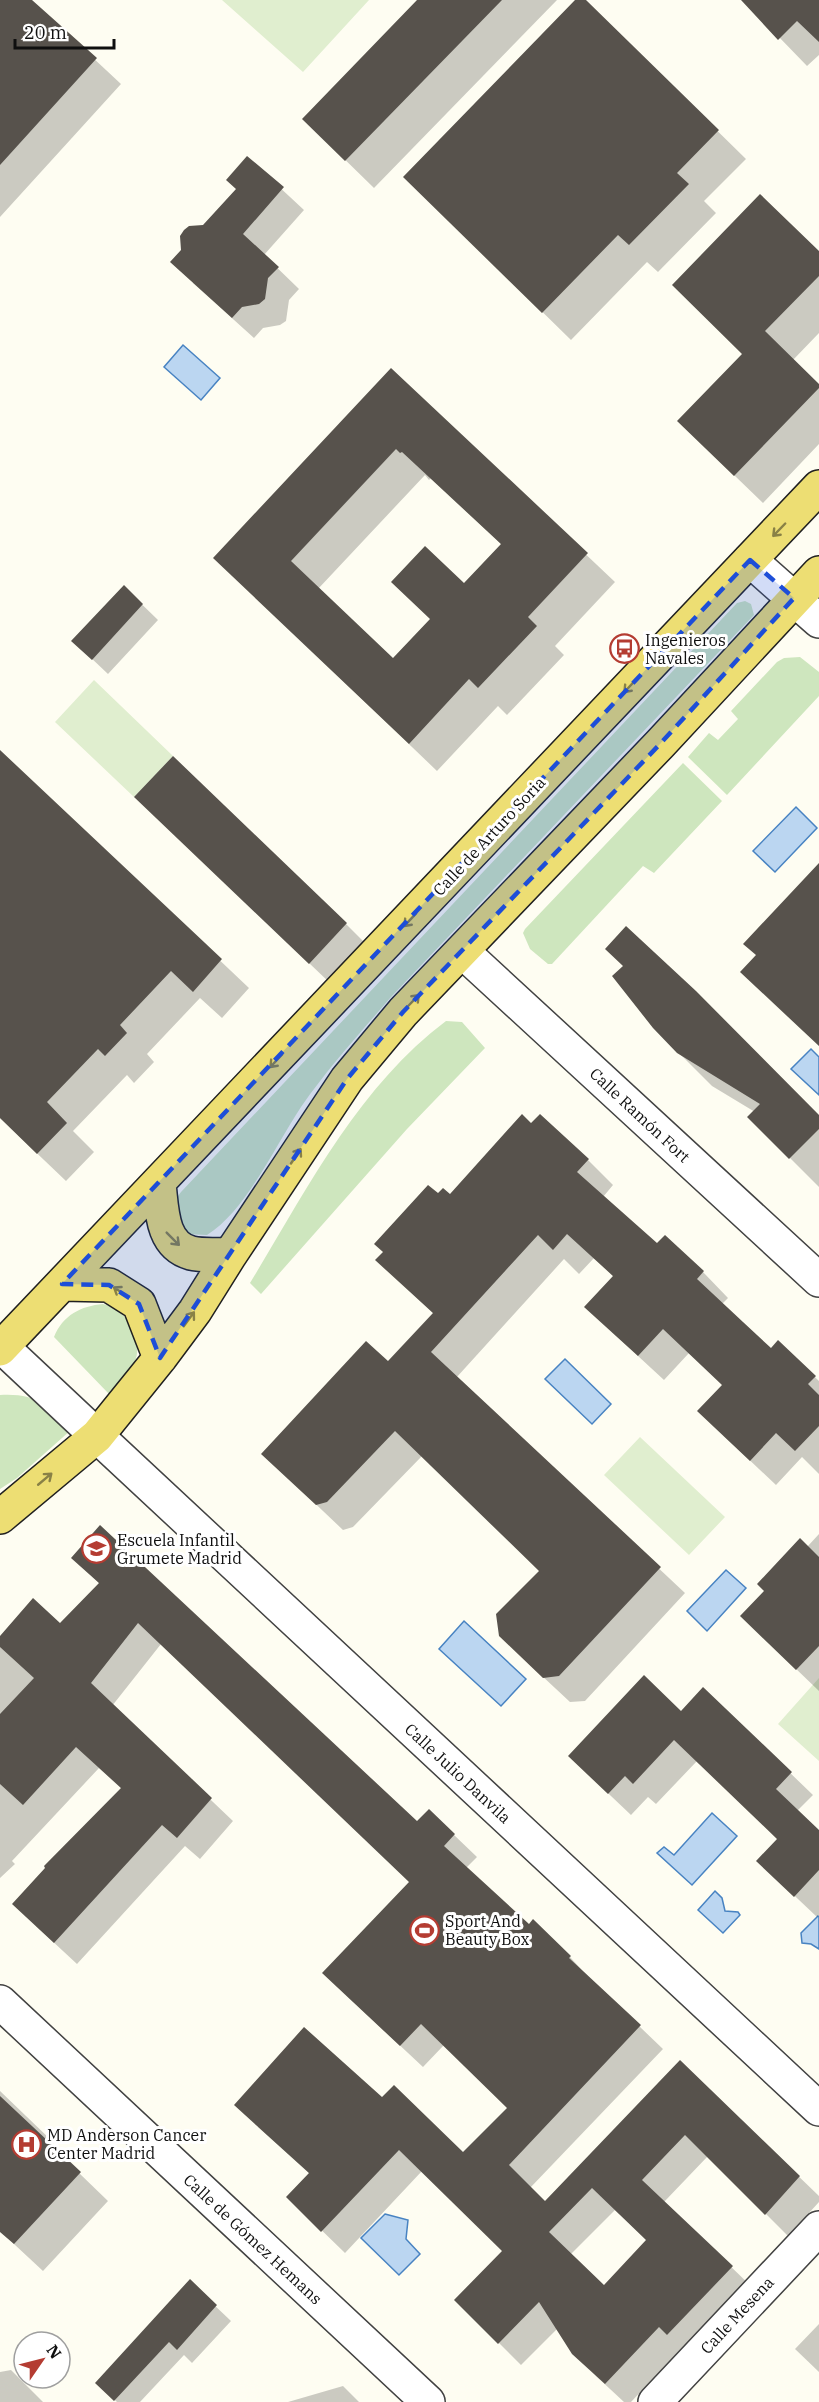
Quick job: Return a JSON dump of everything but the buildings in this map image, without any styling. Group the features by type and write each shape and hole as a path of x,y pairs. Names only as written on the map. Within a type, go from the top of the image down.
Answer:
{"main road":[{"name":"Calle de Arturo Soria","path":"1,1347 159,1184 819,487"},
{"path":"3,1512 97,1436 160,1358 195,1311 347,1079 403,1012 660,744 819,573"},
{"path":"159,1184 165,1230 176,1243 190,1253 230,1255"},
{"path":"62,1284 109,1285 139,1305 160,1358"}],"street":[{"path":"750,561 819,621"},
{"name":"Calle Ramón Fort","path":"462,951 819,1280"},
{"name":"Calle Julio Danvila","path":"1,1347 819,2109"},
{"name":"Calle de Gómez Hemans","path":"0,2002 428,2402"},
{"name":"Calle Mesena","path":"655,2402 819,2228"}],"highlighted area":[{"path":"750,560 794,598 660,744 403,1012 347,1079 160,1358 139,1304 109,1285 62,1284"}],"green space":[{"path":"222,0 369,0 303,72"},
{"path":"745,601 751,604 754,615 391,997 344,1051 301,1107 259,1177 234,1210 207,1235 184,1234 175,1200 181,1192 737,603"},
{"path":"800,657 819,672 819,696 727,795 688,757 709,733 718,740 738,719 731,711 777,662 784,658"},
{"path":"94,680 173,756 134,797 55,722"},
{"path":"683,763 722,801 654,873 643,866 552,964 548,964 530,949 523,933 525,929"},
{"path":"446,1021 462,1022 485,1048 407,1129 261,1294 250,1283 336,1142 386,1077 415,1047"},
{"path":"103,1304 120,1312 127,1319 136,1336 137,1345 137,1354 132,1368 109,1394 54,1337 68,1317 87,1307"},
{"path":"0,1395 24,1396 33,1399 48,1408 71,1430 17,1478 0,1489"},
{"path":"640,1437 725,1517 689,1555 604,1475"},
{"path":"819,1678 819,1761 778,1724"}],"water":[{"path":"183,345 220,378 201,400 164,367"},
{"path":"796,807 817,828 775,872 753,851"},
{"path":"811,1049 819,1057 819,1095 791,1069"},
{"path":"565,1359 611,1404 592,1424 545,1379"},
{"path":"726,1570 746,1588 707,1631 687,1611"},
{"path":"464,1621 526,1679 501,1706 439,1649"},
{"path":"712,1813 737,1836 692,1885 657,1853 664,1847 674,1855"},
{"path":"715,1891 722,1898 725,1911 738,1912 740,1915 723,1933 698,1910"},
{"path":"818,1916 819,1949 811,1944 802,1943 801,1933"},
{"path":"385,2214 408,2220 406,2239 420,2254 399,2275 361,2238"}],"place":[{"name":"Ingenieros Navales","path":"624,649"},
{"name":"Escuela Infantil Grumete Madrid","path":"96,1549"},
{"name":"Sport And Beauty Box","path":"424,1930"},
{"name":"MD Anderson Cancer Center Madrid","path":"26,2144"}]}
